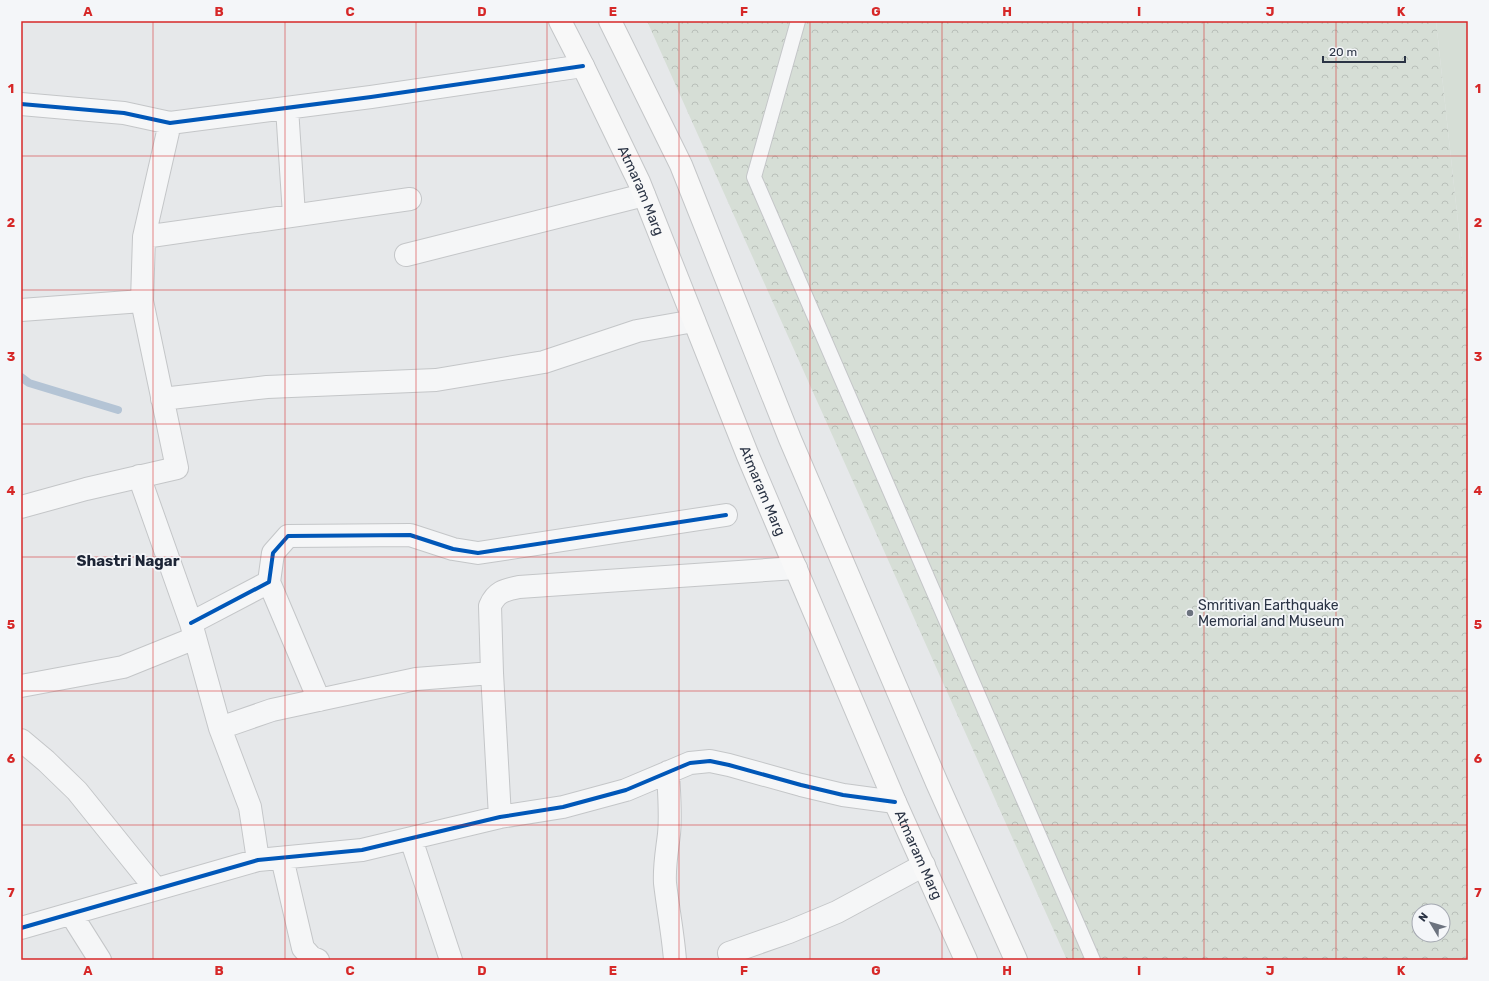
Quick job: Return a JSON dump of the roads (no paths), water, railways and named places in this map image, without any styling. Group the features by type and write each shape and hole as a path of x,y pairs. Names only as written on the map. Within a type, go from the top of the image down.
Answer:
{"main road":[{"name":"Atmaram Marg","path":"560,21 644,195 748,456 895,802 966,960"},
{"path":"610,21 681,165 790,439 933,776 1016,960"}],"street":[{"path":"21,104 124,113 170,124 371,98 583,66"},
{"path":"287,108 294,215"},
{"path":"21,508 86,489 177,468 142,301 144,236 170,124"},
{"path":"406,255 644,195"},
{"path":"144,236 410,199"},
{"path":"21,310 142,301"},
{"path":"162,400 267,387 436,380 544,362 637,332 694,321"},
{"path":"139,476 193,631 220,728 250,807 258,860"},
{"path":"319,700 269,582 273,553 288,536 410,535 453,549 478,553 726,515"},
{"path":"500,817 490,606 494,597 506,589 518,586 796,568"},
{"path":"21,686 123,667 193,631 269,582"},
{"path":"220,728 272,710 416,679 492,673"},
{"path":"21,740 46,761 77,791 156,890"},
{"path":"21,928 258,860 362,850 500,817 563,807 626,790 690,762 710,761 844,796 895,802"},
{"path":"668,772 670,809 669,833 665,861 665,883 673,934 675,960"},
{"path":"411,839 451,960"},
{"path":"282,858 303,948 312,957 318,960"},
{"path":"729,953 789,932 837,912 924,865"},
{"path":"71,914 100,960"}],"lane":[{"path":"798,21 754,177 1093,960"}],"waterway":[{"path":"21,377 29,383 118,410"}],"place":[{"name":"Smritivan Earthquake Memorial and Museum","path":"1190,613"}],"district":[{"name":"Shastri Nagar","path":"128,561"}]}
